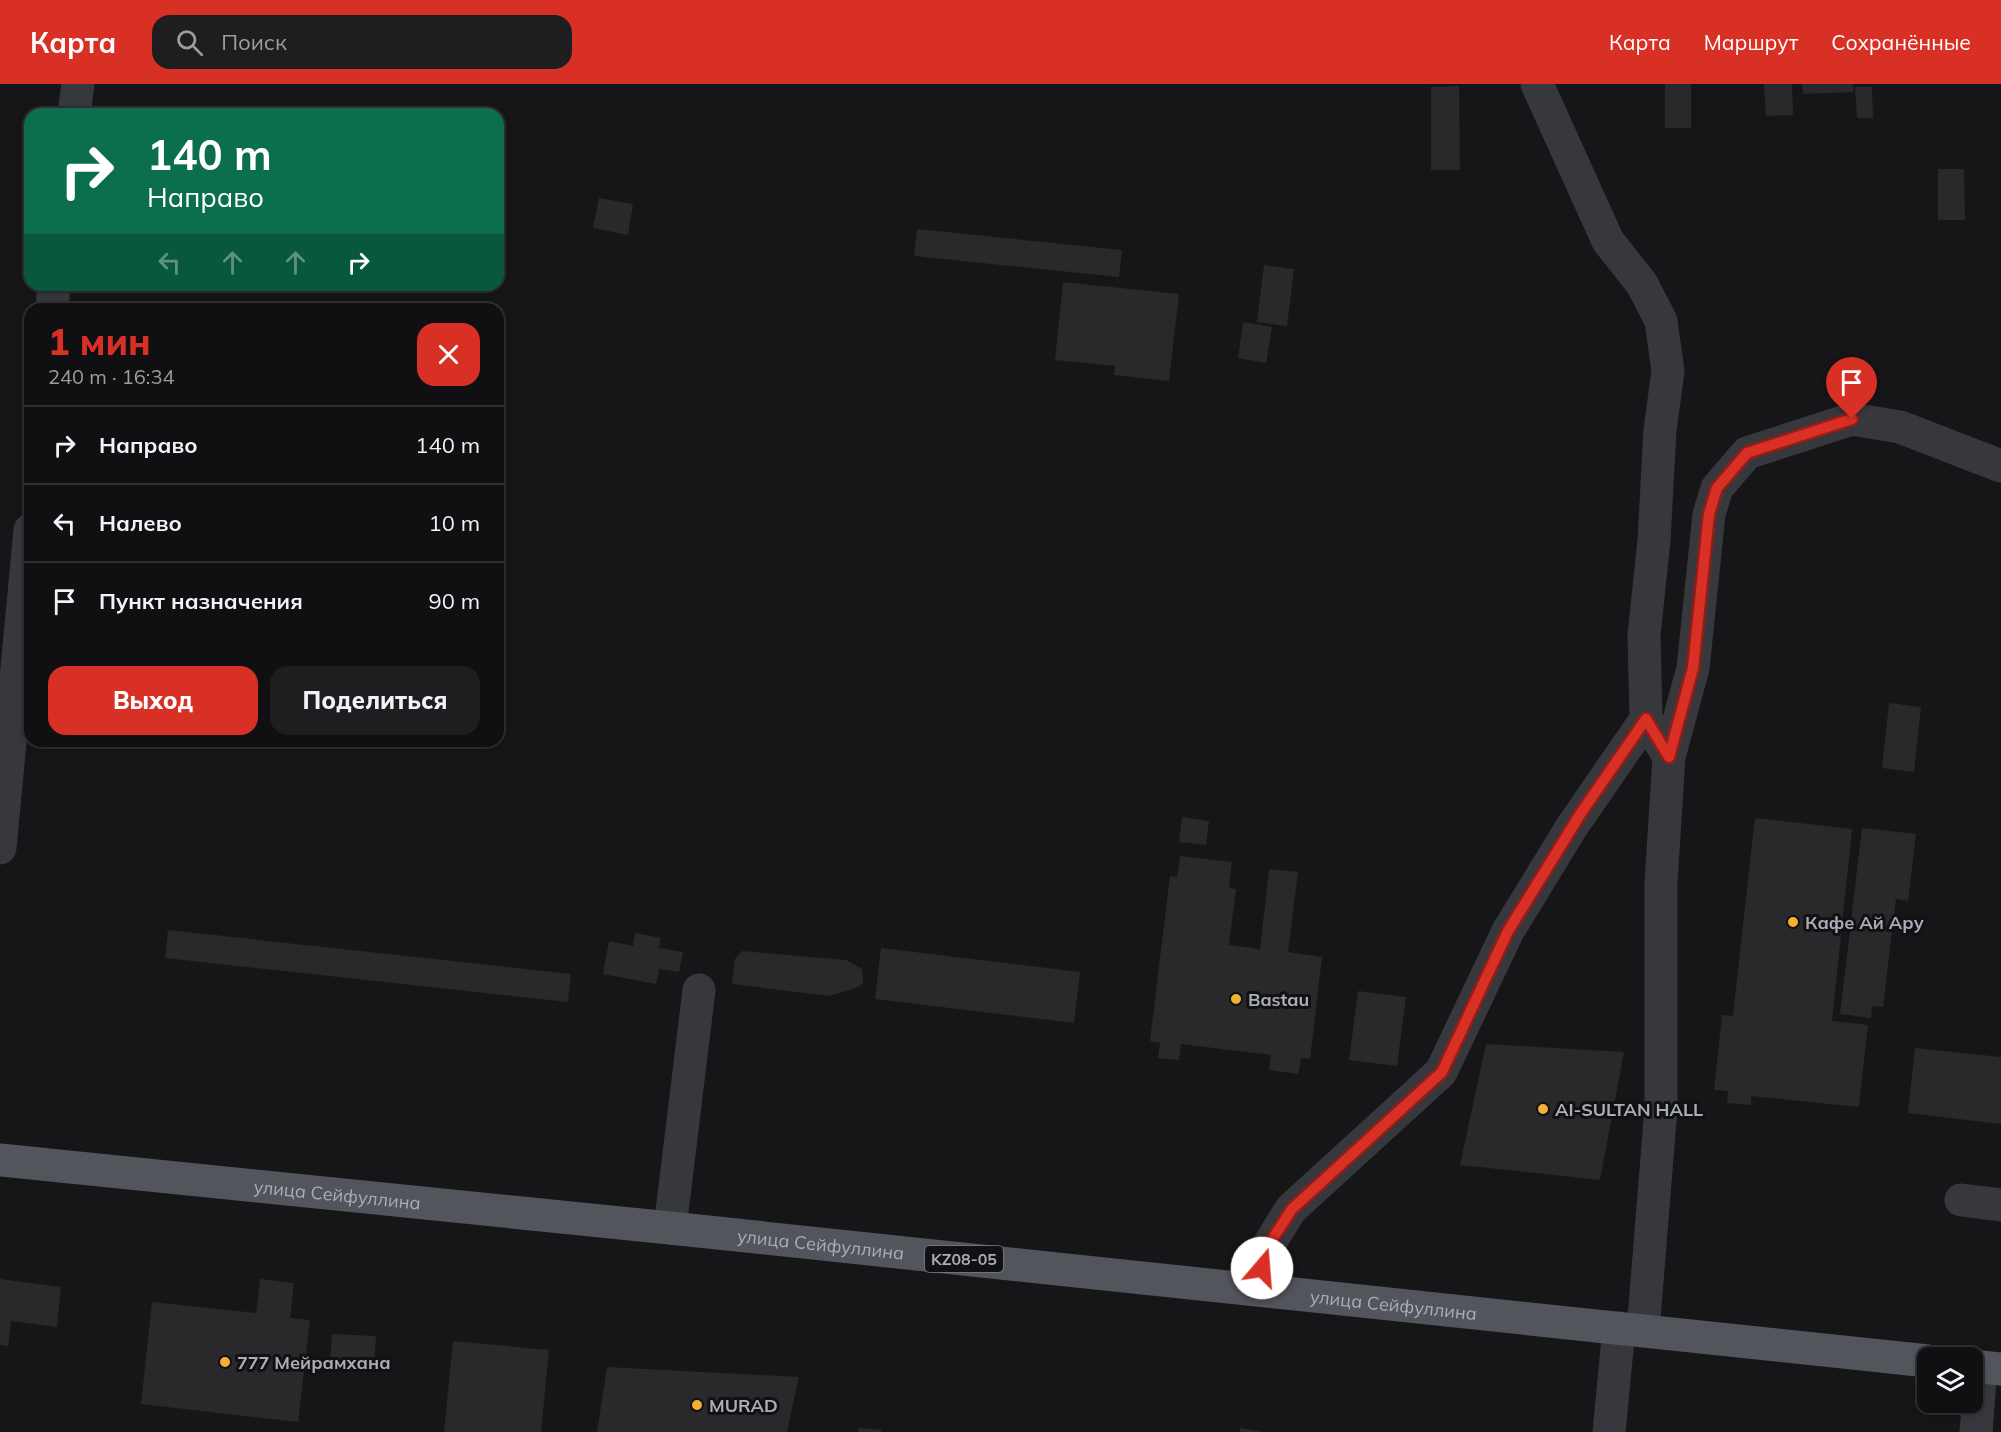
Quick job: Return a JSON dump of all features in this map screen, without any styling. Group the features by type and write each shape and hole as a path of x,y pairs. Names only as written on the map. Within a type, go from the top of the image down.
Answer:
{"main road":[{"name":"улица Сейфуллина","path":"0,1160 670,1228 1917,1360"}],"street":[{"path":"75,108 78,84"},
{"path":"1537,84 1608,241 1642,284 1661,321 1668,371 1660,430 1654,540 1644,634 1646,719 1669,757"},
{"path":"1609,1432 1631,1330 1661,1108 1661,882 1669,757 1693,668 1709,514 1717,488 1747,453 1852,419 1900,427 2001,466"},
{"path":"0,849 24,594"},
{"path":"1257,1290 1268,1246 1292,1209 1442,1072 1508,931 1577,819 1646,719"},
{"path":"670,1228 699,990"},
{"path":"1961,1200 2001,1205"},
{"path":"1985,1368 2001,1405"},
{"path":"1976,1432 1985,1368"}],"building":[{"path":"1665,84 1691,84 1691,128 1665,128"},
{"path":"1764,84 1792,84 1793,115 1766,116"},
{"path":"1802,84 1853,84 1853,92 1803,94"},
{"path":"1459,86 1460,170 1431,170 1431,87"},
{"path":"1855,87 1872,87 1873,118 1857,118"},
{"path":"1938,169 1964,169 1965,220 1938,220"},
{"path":"599,198 633,204 628,235 593,228"},
{"path":"917,229 1122,250 1119,277 914,256"},
{"path":"1264,265 1294,269 1287,326 1257,322"},
{"path":"1063,282 1179,294 1169,381 1114,375 1115,366 1055,360"},
{"path":"1243,322 1272,327 1266,363 1238,358"},
{"path":"1889,703 1921,707 1914,772 1882,768"},
{"path":"1182,817 1209,821 1206,845 1179,842"},
{"name":"Кафе Ай Ару","path":"1755,818 1852,829 1832,1021 1868,1025 1859,1107 1751,1096 1751,1105 1727,1103 1728,1091 1714,1090 1722,1015 1733,1016"},
{"path":"1862,828 1916,834 1908,901 1896,899 1883,1007 1872,1006 1871,1018 1840,1014"},
{"name":"Bastau","path":"1180,856 1232,862 1229,888 1236,889 1229,945 1260,949 1269,869 1298,872 1288,952 1322,957 1310,1059 1301,1058 1298,1074 1269,1070 1271,1055 1181,1044 1179,1060 1158,1058 1160,1043 1150,1041 1170,876 1177,877"},
{"path":"168,930 571,974 568,1002 165,958"},
{"path":"635,933 661,938 659,948 683,952 679,972 659,969 656,984 603,974 609,941 633,946"},
{"path":"881,948 1080,972 1074,1023 875,999"},
{"path":"742,951 846,960 862,969 863,984 829,996 732,984 735,959"},
{"path":"1358,991 1406,997 1397,1066 1349,1060"},
{"name":"AI-SULTAN HALL","path":"1486,1044 1624,1052 1600,1180 1460,1165"},
{"path":"1915,1048 2001,1057 2001,1124 1908,1113"},
{"path":"0,1279 61,1287 57,1327 11,1321 8,1346 0,1345"},
{"name":"777 Мейрамхана","path":"260,1279 294,1283 290,1318 310,1320 298,1422 141,1404 152,1302 256,1313"},
{"path":"332,1334 376,1336 374,1368 330,1365"},
{"path":"453,1341 549,1350 541,1432 444,1432"},
{"name":"MURAD","path":"607,1367 799,1377 787,1432 597,1432"},
{"path":"859,1428 881,1430 881,1432 858,1432"},
{"path":"1240,1428 1260,1431 1240,1432"}],"place":[{"name":"Кафе Ай Ару","path":"1793,922"},
{"name":"Bastau","path":"1236,999"},
{"name":"AI-SULTAN HALL","path":"1543,1109"},
{"name":"777 Мейрамхана","path":"225,1362"},
{"name":"MURAD","path":"697,1405"}],"route":[{"path":"1262,1268 1268,1246 1292,1209 1442,1072 1508,931 1571,828 1646,719 1669,757 1693,668 1709,514 1717,488 1747,453 1852,419"}]}
